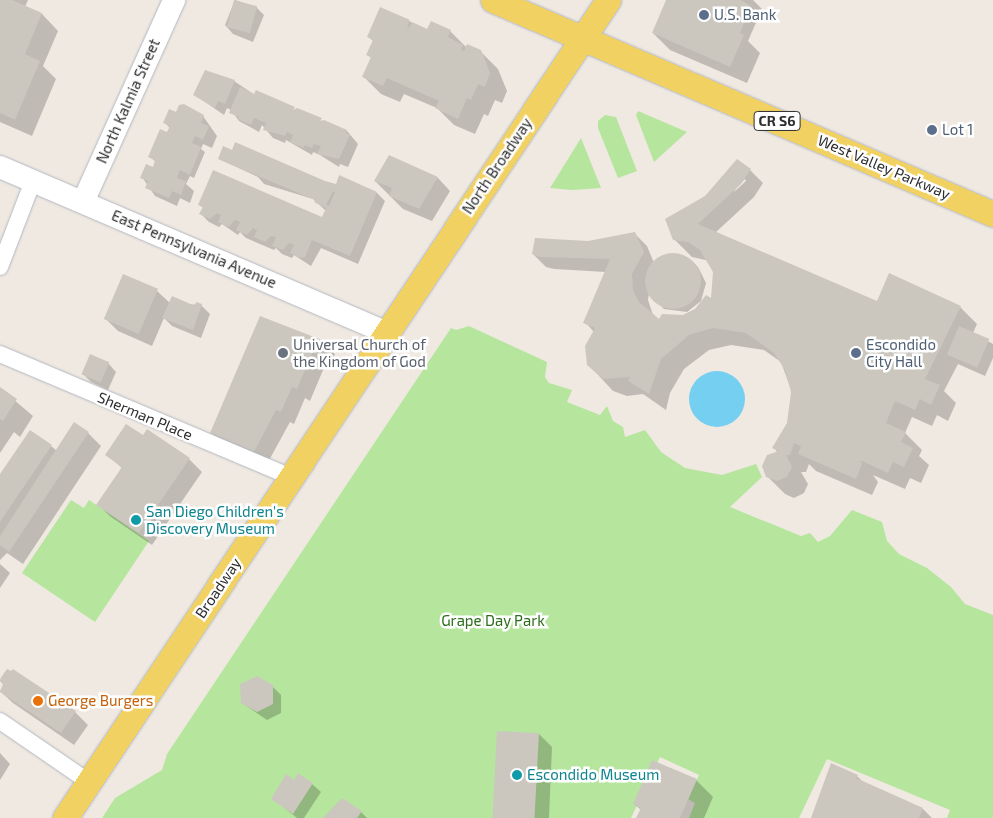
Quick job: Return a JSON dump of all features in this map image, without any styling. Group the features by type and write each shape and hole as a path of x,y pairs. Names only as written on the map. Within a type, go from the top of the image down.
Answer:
{"main road":[{"name":"CR S6","path":"493,0 583,38"},
{"name":"North Broadway","path":"387,333 608,0"},
{"name":"West Valley Parkway","path":"583,38 993,214"},
{"name":"Broadway","path":"69,812 387,333"}],"street":[{"name":"North Kalmia Street","path":"83,202 174,0"},
{"name":"East Pennsylvania Avenue","path":"0,167 387,333"},
{"path":"0,267 33,181"},
{"name":"Sherman Place","path":"0,354 291,477"},
{"path":"0,721 89,782"}],"green space":[{"path":"638,111 687,132 654,162 636,115"},
{"path":"605,115 616,117 637,171 618,178 598,128 598,121"},
{"path":"581,138 601,188 572,190 550,188"},
{"name":"Grape Day Park","path":"469,326 547,362 545,377 549,383 572,390 567,402 600,415 607,406 613,421 623,427 625,437 645,430 661,452 685,468 722,475 756,464 762,477 730,507 801,536 810,533 818,542 830,536 852,510 882,522 887,541 899,554 927,568 951,587 965,604 993,615 993,818 947,818 950,810 827,759 799,818 689,818 695,803 688,799 699,775 660,757 631,818 102,818 115,798 162,770 167,754 451,328 456,330"},
{"path":"71,500 84,508 89,500 149,541 95,622 22,573"}],"water":[{"path":"717,371 728,373 737,379 743,388 745,399 743,410 737,419 728,425 717,427 706,425 697,419 691,410 689,399 691,388 697,379 706,373"}],"building":[{"path":"0,0 12,0 42,13 25,54 40,61 15,120 0,113"},
{"path":"234,0 257,6 250,33 227,27"},
{"path":"666,0 741,0 751,6 740,33 744,35 730,67 652,33"},
{"path":"380,7 410,20 407,27 409,28 412,22 427,29 431,21 451,30 448,37 463,45 461,50 464,51 467,44 481,50 490,73 485,87 478,84 471,100 467,98 458,119 435,108 439,101 387,78 383,86 362,77 371,57 366,55 373,40 367,37"},
{"path":"205,70 235,80 225,104 218,101 215,108 193,95"},
{"path":"240,87 254,94 256,90 295,107 293,110 297,108 322,118 320,121 324,120 347,130 346,133 350,135 339,159 317,154 321,146 314,144 312,148 305,145 303,148 290,142 293,135 287,132 285,136 263,130 266,123 254,118 251,125 229,113"},
{"path":"184,104 204,115 201,123 209,126 203,140 195,136 192,143 201,147 190,175 180,170 177,178 186,181 181,195 172,191 169,198 145,188 148,181 140,178 146,164 153,167 155,160 148,157 160,129 167,132 170,126 163,123 169,109 176,112 179,105"},
{"path":"235,142 325,181 336,184 339,175 377,192 350,256 312,240 305,257 301,258 290,253 294,245 289,243 283,250 272,246 276,237 271,236 265,242 254,237 257,230 253,228 247,235 236,230 240,222 235,220 229,227 218,222 221,215 217,213 210,219 199,214 203,207 198,205 213,170 322,217 326,208 314,202 315,200 218,159 223,146 232,150","holes":["333,191 335,192 329,206 326,205"]},
{"path":"389,155 438,177 419,209 389,196 392,188 374,181"},
{"name":"Escondido City Hall","path":"737,159 751,169 741,184 698,224 877,301 889,273 961,306 925,379 940,385 931,405 920,399 915,410 895,401 886,423 906,432 901,442 913,448 904,467 893,462 888,473 860,460 862,464 856,479 798,454 801,446 794,443 790,455 786,455 792,467 787,477 777,481 766,477 762,466 767,455 779,451 772,448 787,423 791,392 785,370 774,353 746,333 713,328 689,335 661,359 649,394 628,381 630,377 603,379 587,365 585,346 595,328 583,323 610,259 540,257 532,254 535,238 588,241 635,232 644,252 632,274 633,290 639,302 659,319 662,314 683,315 695,309 706,295 711,298 713,272 700,250 688,242 673,240 665,219 705,196"},
{"path":"667,253 679,253 689,257 697,265 701,281 697,297 689,305 679,309 667,309 657,305 649,297 645,287 645,275 649,265 657,257"},
{"path":"123,274 158,289 139,334 104,319"},
{"path":"172,296 195,306 196,302 202,304 193,330 162,318"},
{"path":"260,316 322,340 317,352 313,351 297,389 292,387 281,412 276,410 254,452 210,433"},
{"path":"959,326 989,339 977,367 947,355"},
{"path":"90,354 109,362 101,382 81,374"},
{"path":"0,387 17,399 3,421 0,419"},
{"path":"74,422 89,432 9,552 0,545 0,536"},
{"path":"126,424 143,435 147,429 190,458 139,533 96,505 122,467 105,455"},
{"path":"30,430 52,445 0,522 0,474"},
{"name":"George Burgers","path":"7,669 11,671 13,669 76,711 61,733 0,692 3,684 0,679"},
{"path":"257,676 273,685 273,704 257,712 241,703 240,684"},
{"name":"Escondido Museum","path":"497,731 539,733 534,818 492,818"},
{"path":"652,760 697,779 680,818 636,818 641,808 633,804"},
{"path":"831,763 858,775 856,778 923,808 919,818 811,818"},
{"path":"298,773 313,783 293,814 271,799 286,774 294,780"},
{"path":"342,798 362,811 357,818 323,818"}],"place":[{"name":"U.S. Bank","path":"704,15"},
{"name":"Lot 1","path":"932,130"},
{"name":"Universal Church of the Kingdom of God","path":"283,353"},
{"name":"Escondido City Hall","path":"856,353"},
{"name":"San Diego Children's Discovery Museum","path":"136,520"},
{"name":"George Burgers","path":"38,701"},
{"name":"Escondido Museum","path":"517,775"}]}
